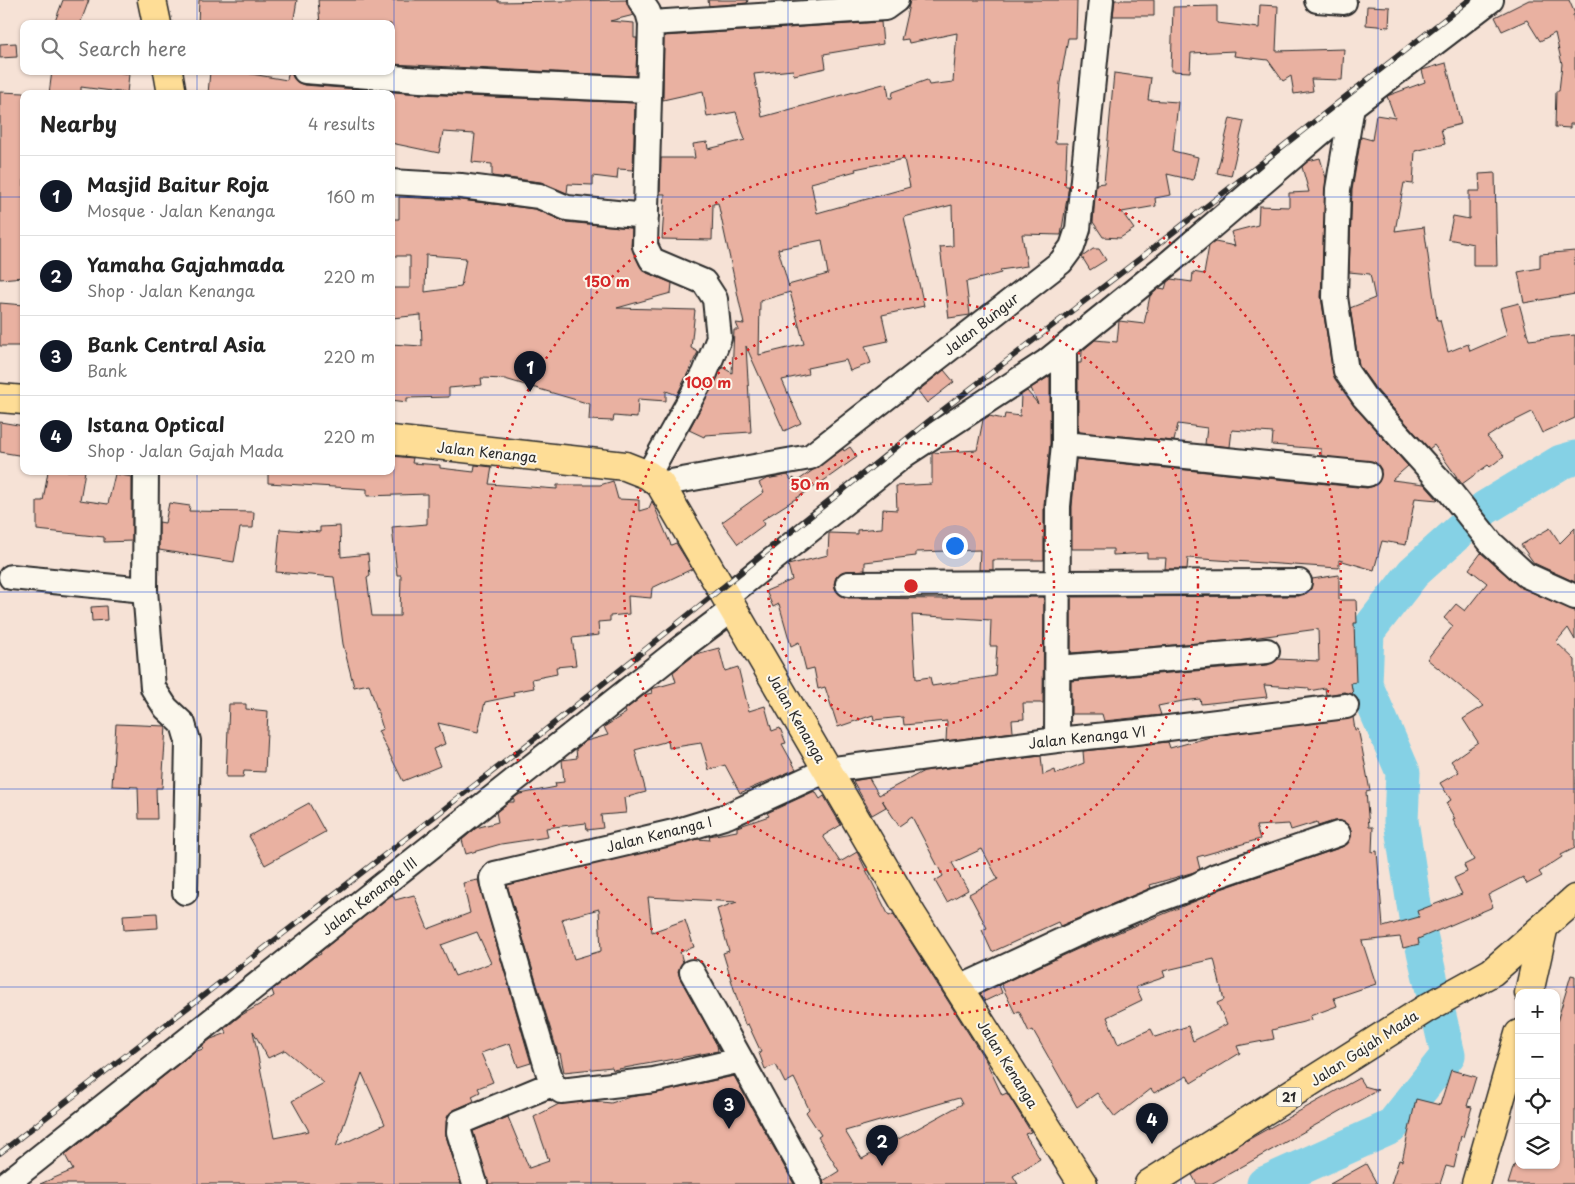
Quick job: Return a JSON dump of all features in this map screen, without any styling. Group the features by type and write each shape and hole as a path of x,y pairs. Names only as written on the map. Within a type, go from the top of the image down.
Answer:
{"main road":[{"path":"152,0 156,20"},
{"path":"169,75 171,90"},
{"path":"0,398 20,400"},
{"name":"Jalan Kenanga","path":"395,440 625,466 654,480 828,770 907,907 1083,1184"},
{"name":"21","path":"1543,930 1575,899"},
{"path":"1530,989 1543,930"},
{"name":"Jalan Gajah Mada","path":"1149,1184 1427,1008 1492,972 1543,930"},
{"path":"1476,1184 1515,1048"}],"street":[{"path":"654,480 705,373 719,338 716,299 704,282 652,260 645,246 648,90 646,12 885,8 896,0"},
{"name":"Jalan Bungur","path":"654,480 810,457 1060,262 1072,247 1078,229 1100,0"},
{"path":"1318,0 1344,2"},
{"name":"Jalan Kenanga III","path":"6,1184 673,654 729,603 904,455 1046,362 1170,262 1352,106 1491,0"},
{"path":"356,75 420,80 648,90"},
{"path":"1352,106 1338,189 1335,297 1346,371 1364,397 1451,494 1491,543 1526,575 1575,596"},
{"path":"395,182 461,186 539,196 567,208 646,216"},
{"path":"1057,740 1058,506 1064,444 1064,348"},
{"path":"1064,444 1368,474"},
{"path":"146,475 145,590 153,688 159,699 183,724 187,731 185,892"},
{"path":"11,577 145,590"},
{"path":"848,584 1299,582"},
{"path":"1058,668 1267,651"},
{"name":"Jalan Kenanga VI","path":"828,770 1057,740 1346,706"},
{"name":"Jalan Kenanga I","path":"552,1084 492,885 492,878 495,874 678,831 727,816 828,770"},
{"path":"960,988 1074,935 1196,886 1216,876 1338,834"},
{"path":"692,972 810,1184"},
{"path":"475,1184 459,1132 460,1122 552,1084 555,1089 561,1092 654,1080 741,1060"}],"building":[{"path":"63,0 89,0 82,20 56,20"},
{"path":"199,0 297,0 294,20 198,20"},
{"path":"318,0 498,0 498,2 626,0 634,15 610,21 634,23 634,38 637,38 636,76 395,64 395,20 320,20"},
{"path":"708,0 748,0 747,3 709,6"},
{"path":"910,0 1077,0 1076,38 1068,38 1060,83 1055,143 1067,143 1065,186 1069,186 1061,235 1022,234 1027,266 1000,270 1001,273 966,282 970,315 949,318 940,247 953,246 952,205 904,217 924,306 882,315 888,341 865,346 871,363 850,371 846,360 807,368 808,374 782,380 801,423 784,431 746,346 751,432 705,435 704,437 689,430 722,367 732,373 734,330 739,330 736,323 744,324 718,203 713,204 712,240 662,239 665,194 660,194 661,158 695,158 693,144 707,142 708,149 745,140 736,112 707,117 703,91 663,100 664,36 881,22 883,44 824,54 826,68 794,75 793,70 754,74 762,117 887,83 889,98 892,98 893,92 927,80 929,85 953,82 957,33 909,43 908,39 901,40","holes":["904,159 910,187 817,213 811,183 856,171 855,169","822,240 828,274 788,285 778,249","790,292 804,344 759,355 760,301"]},
{"path":"1115,0 1154,0 1154,16 1113,16"},
{"path":"1529,0 1569,0 1575,14 1573,15 1575,25 1575,124 1570,124 1570,128 1555,127 1556,91 1559,91 1562,64 1555,33 1540,41 1527,20 1502,31 1495,17"},
{"path":"1260,5 1278,6 1276,51 1344,49 1342,80 1311,79 1313,91 1294,94 1291,76 1283,81 1268,60 1234,56 1235,51 1191,53 1190,72 1171,71 1173,7 1217,6 1217,23 1259,28"},
{"path":"1367,6 1390,7 1389,27 1366,25"},
{"path":"16,43 17,57 0,58 0,44"},
{"path":"1446,63 1461,124 1441,129 1445,144 1415,151 1413,184 1404,183 1395,231 1424,227 1437,320 1440,320 1448,352 1468,344 1470,351 1507,335 1500,308 1519,303 1529,340 1575,335 1575,418 1542,433 1532,412 1506,425 1487,437 1504,456 1462,484 1434,445 1429,449 1375,388 1359,366 1350,308 1375,298 1370,274 1349,272 1352,190 1361,137 1372,140 1376,115 1395,118 1387,96 1425,82 1422,70"},
{"path":"1114,73 1151,78 1148,100 1178,102 1173,151 1198,157 1193,180 1167,174 1171,195 1155,198 1156,206 1122,212 1134,229 1120,238 1103,237 1093,222 1096,184 1104,183"},
{"path":"51,75 129,75 127,90 104,90 81,87 81,90 50,90"},
{"path":"210,75 258,75 287,80 288,75 293,75 297,82 304,85 368,90 208,90"},
{"path":"0,92 20,93 20,277 0,279"},
{"path":"395,92 635,103 633,170 618,169 617,179 593,176 593,185 568,184 567,193 541,182 492,176 492,164 472,162 475,134 443,132 439,153 395,144"},
{"path":"1230,118 1244,121 1231,176 1217,173"},
{"path":"1320,158 1326,178 1321,297 1333,373 1354,406 1408,466 1392,480 1424,484 1438,500 1415,498 1406,545 1382,541 1374,570 1339,560 1339,568 1188,558 1187,569 1165,569 1166,558 1147,558 1147,553 1113,555 1113,549 1072,549 1072,507 1076,459 1367,488 1379,482 1381,469 1376,463 1321,456 1321,449 1272,445 1273,433 1232,430 1230,447 1205,444 1207,428 1178,424 1174,441 1078,432 1078,363 1081,363 1082,351 1095,340 1117,342 1119,321 1144,324 1150,296 1159,288 1165,289 1167,282 1171,279 1192,282 1193,272 1204,274 1209,246 1215,242 1235,246 1231,232 1258,225 1259,206 1289,207 1289,193 1309,192 1302,167 1308,161"},
{"path":"1495,173 1497,266 1473,266 1473,244 1448,239 1453,216 1469,219 1469,191 1480,191 1479,174"},
{"path":"399,197 460,200 535,209 565,222 632,228 631,246 640,266 647,273 672,283 671,293 617,308 695,310 691,348 698,352 677,395 666,391 666,401 638,399 637,418 614,416 613,421 589,420 590,404 505,379 481,378 482,385 449,388 449,397 407,398 407,402 395,400 395,344 422,346 421,315 395,318 395,288 410,288 410,256 395,256 395,219 399,219","holes":["426,255 466,258 461,287 425,292"]},
{"path":"1093,249 1099,249 1106,260 1090,270 1082,257"},
{"path":"1575,251 1575,294 1524,303 1518,272 1540,268 1540,254"},
{"path":"0,303 20,305 20,346 0,346"},
{"path":"944,370 954,382 927,403 918,391"},
{"path":"1050,376 1050,443 1044,505 1044,560 993,560 993,570 979,570 980,550 916,552 916,556 865,562 865,570 842,572 836,577 834,584 836,591 848,598 947,599 947,597 1044,597 1043,703 1023,703 1024,719 1012,720 1013,732 946,741 947,721 904,725 903,717 874,720 873,715 838,727 825,687 818,689 814,668 806,670 799,642 791,646 779,604 773,607 766,591 792,580 788,565 828,555 829,533 857,534 857,530 882,528 883,509 897,510 896,486 932,484 932,453 977,450 983,420 989,416 1004,419 1005,414 1020,416 1021,395 1027,391 1038,404 1031,388","holes":["912,615 991,620 990,646 997,646 995,676 932,686 930,677 916,679"]},
{"path":"0,422 20,425 20,455 0,452"},
{"path":"850,447 857,457 762,520 765,524 738,544 722,522 764,492 759,483 766,479 788,475 791,480 794,478 796,482 843,449 844,451"},
{"path":"395,456 413,458 412,463 440,465 440,468 474,472 475,465 492,467 489,484 557,489 557,485 600,485 613,481 618,499 639,500 639,511 649,508 652,501 671,545 676,543 692,569 652,588 651,598 628,596 629,614 610,616 610,621 598,622 599,635 572,638 576,665 556,667 557,674 532,679 534,688 513,692 514,696 485,702 478,732 438,723 445,744 433,749 440,766 403,781 378,731 383,729 369,684 354,687 343,644 334,577 276,572 280,529 320,532 320,527 340,526 341,557 368,554 370,576 367,578 372,616 400,616 401,575 397,575 392,527 427,524 427,494 367,496 367,489 268,483 268,475 395,475"},
{"path":"47,475 84,475 80,500 108,504 115,475 132,477 132,541 104,542 104,537 37,530 37,501 43,501"},
{"path":"169,503 190,506 189,511 254,512 253,528 240,528 234,562 159,550 159,522 165,523"},
{"path":"1550,528 1560,543 1575,528 1575,582 1534,563 1521,545"},
{"path":"1481,553 1520,587 1575,611 1575,640 1568,628 1556,642 1575,660 1575,848 1561,855 1562,857 1539,872 1542,876 1527,884 1523,877 1488,895 1493,907 1418,939 1419,944 1403,948 1400,937 1362,941 1376,984 1334,998 1337,1006 1310,1016 1311,1020 1272,1030 1274,1039 1237,1046 1240,1053 1191,1083 1187,1076 1154,1093 1151,1089 1115,1117 1097,1093 1077,1107 1033,1030 1029,1032 1019,1011 1015,1013 1001,984 1080,948 1221,889 1342,847 1351,837 1351,830 1347,824 1341,821 1334,821 1318,826 1317,822 1291,830 1289,824 1256,826 1260,839 1197,857 1200,869 1194,872 1150,885 1151,888 1060,926 1058,922 992,952 982,930 987,928 969,894 998,879 982,849 952,863 968,890 947,902 935,881 943,876 912,817 899,826 882,800 886,807 872,815 853,781 869,778 879,795 924,771 1041,756 1043,775 1055,770 1056,774 1084,763 1083,751 1168,742 1170,748 1214,736 1353,717 1355,730 1358,729 1370,791 1366,792 1369,827 1373,827 1372,852 1377,851 1383,927 1419,917 1417,911 1462,894 1454,878 1467,872 1464,865 1474,860 1446,803 1451,800 1440,783 1459,772 1451,761 1478,742 1463,719 1484,706 1427,659 1453,626 1444,618 1456,604 1465,611 1487,583 1469,569","holes":["1214,959 1224,1000 1217,1003 1227,1024 1193,1041 1188,1026 1155,1037 1151,1029 1118,1044 1107,1017 1142,1000 1136,987 1165,977 1163,971"]},
{"path":"1339,575 1339,600 1356,600 1357,623 1354,623 1356,682 1351,683 1353,695 1344,692 1326,695 1325,688 1309,691 1309,688 1264,685 1267,697 1201,704 1200,699 1183,701 1158,706 1161,715 1104,721 1102,714 1071,714 1071,681 1268,665 1278,659 1319,661 1318,629 1237,640 1071,653 1071,597 1299,596 1311,589 1312,579"},
{"path":"106,606 107,620 92,621 91,607"},
{"path":"719,648 725,671 738,667 749,711 765,706 772,731 780,728 786,743 782,744 796,769 740,793 725,765 709,770 701,743 669,748 668,741 635,750 646,792 624,798 626,813 601,815 603,828 587,830 586,823 546,828 548,837 501,844 466,854 462,840 476,828 498,822 496,812 509,802 514,802 514,798 520,794 556,787 555,783 564,782 562,760 577,758 576,749 586,741 608,735 604,727 626,713 625,710 644,695 652,693 651,689 676,682 673,672 696,654"},
{"path":"229,704 246,704 246,709 268,711 265,772 244,771 243,777 226,777"},
{"path":"116,724 166,726 162,788 156,788 157,819 139,819 138,787 112,786"},
{"path":"815,791 820,799 824,796 841,825 823,836 840,862 857,852 889,916 893,914 986,1061 1002,1095 1007,1093 1031,1132 1025,1134 1040,1159 1013,1176 1018,1184 824,1184 823,1181 839,1171 818,1137 821,1135 806,1112 809,1109 794,1078 785,1083 776,1065 765,1069 759,1053 761,1052 748,1024 745,1025 723,953 729,951 717,909 737,902 648,897 652,932 685,920 694,947 680,952 683,962 678,971 717,1045 718,1051 613,1070 612,1067 564,1072 560,1053 558,1054 507,885 697,839 710,840 709,836 737,831 737,827 769,816 767,813","holes":["599,909 601,951 574,959 562,919","959,1098 962,1104 862,1159 845,1131"]},
{"path":"309,803 325,832 265,865 249,836"},
{"path":"478,880 531,1063 518,1067 510,1043 481,1053 493,1082 478,1088 480,1092 472,1096 474,1101 454,1110 449,1114 446,1121 446,1136 461,1184 40,1184 73,1170 65,1155 194,1052 203,1049 202,1046 211,1039 227,1033 224,1029 240,1016 274,996 272,990 314,957 321,954 320,952 390,896 393,895 395,900 414,895 428,929 470,913 463,883","holes":["477,932 491,963 455,976 441,945","253,1031 268,1058 285,1050 324,1083 292,1101 309,1131 274,1138","362,1073 385,1124 336,1147"]},
{"path":"157,913 158,928 124,930 123,915"},
{"path":"1571,975 1575,976 1575,1184 1508,1184 1514,1165 1515,1169 1560,1169 1560,1012"},
{"path":"999,985 1002,993 985,1001 980,994"},
{"path":"1451,1070 1476,1077 1467,1106 1472,1107 1463,1137 1461,1136 1454,1168 1446,1166 1440,1184 1391,1184 1399,1160 1402,1161 1416,1099 1440,1105"},
{"path":"734,1076 794,1184 488,1184 473,1131 508,1117 529,1168 549,1161 534,1117 559,1104 593,1101 611,1103 630,1097"},
{"path":"1359,1078 1364,1086 1378,1090 1211,1184 1197,1184 1192,1175 1244,1142"},
{"path":"1366,1164 1377,1184 1330,1184"}],"waterway":[{"path":"1264,1184 1391,1127 1448,1055 1416,917 1401,821 1403,772 1365,684 1367,632 1413,573 1485,508 1561,462 1575,458"}],"railway":[{"path":"0,1153 533,740 935,416 1138,260 1469,0"}],"place":[{"name":"Masjid Baitur Roja","path":"530,392"},
{"name":"Bank Central Asia","path":"729,1129"},
{"name":"Istana Optical","path":"1152,1144"},
{"name":"Yamaha Gajahmada","path":"882,1166"}]}
